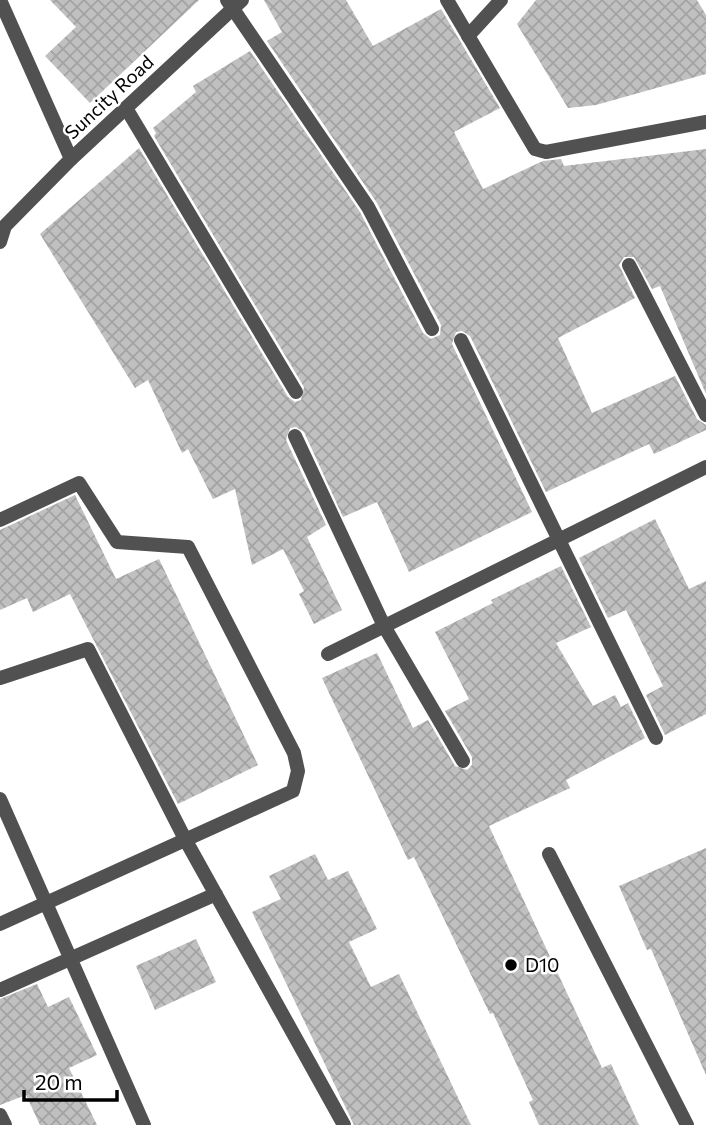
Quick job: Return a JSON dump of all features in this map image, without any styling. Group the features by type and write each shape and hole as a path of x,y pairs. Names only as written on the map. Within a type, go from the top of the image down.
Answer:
{"street":[{"path":"0,0 71,159"},
{"path":"447,0 535,149 546,152 706,122"},
{"path":"468,36 501,0"},
{"path":"234,3 368,207 432,329"},
{"name":"Suncity Road","path":"0,242 3,226 234,3"},
{"path":"126,108 296,392"},
{"path":"629,265 706,415"},
{"path":"461,341 656,738"},
{"path":"295,436 384,626 463,761"},
{"path":"328,654 706,467"},
{"path":"0,520 79,482 117,542 188,547 295,752 298,771 293,791 0,924"},
{"path":"0,678 88,649 185,839 344,1125"},
{"path":"0,799 144,1125"},
{"path":"549,854 687,1125"},
{"path":"0,990 216,894"},
{"path":"0,1115 5,1125"}],"building":[{"path":"50,0 199,0 90,103 45,56 76,27"},
{"path":"264,0 346,0 373,46 441,9 500,108 454,132 483,189 543,161 561,159 564,166 706,149 706,394 660,286 652,289 634,257 624,257 619,265 635,298 558,338 592,413 675,376 697,419 706,425 706,430 654,454 649,444 546,492 470,336 462,331 456,332 452,344 532,512 409,572 377,502 343,517 304,432 296,427 290,428 286,440 326,525 307,537 342,610 314,624 299,594 304,591 283,549 252,565 235,489 213,499 188,449 182,453 148,380 135,388 40,234 139,148 288,397 295,402 301,400 304,387 154,136 156,133 153,128 196,92 193,86 250,51 360,212 423,333 431,339 440,335 441,325 377,203 267,41 282,32"},
{"path":"536,0 697,0 706,15 706,74 596,105 568,108 517,24"},
{"path":"75,495 116,579 159,559 258,765 178,804 70,594 33,612 27,598 0,610 0,530"},
{"path":"655,519 689,589 706,581 706,714 665,735 646,695 663,686 626,610 608,618 579,558"},
{"path":"561,566 591,627 556,643 593,706 615,695 621,707 628,703 645,738 566,780 570,788 489,826 602,1068 611,1064 639,1125 539,1125 529,1102 533,1100 493,1013 490,1014 414,857 408,860 322,678 377,653 413,728 428,720 455,766 467,770 472,765 472,757 445,711 469,699 435,632 493,603 491,600"},
{"path":"706,848 706,1075 651,949 647,950 619,886"},
{"path":"315,854 328,880 348,871 377,929 349,942 371,987 399,974 471,1125 354,1125 252,912 281,899 269,876"},
{"path":"196,939 216,982 155,1010 136,966"},
{"path":"37,984 48,1007 69,997 97,1055 69,1068 97,1125 40,1125 26,1095 0,1105 0,999"}],"place":[{"name":"D10","path":"511,965"}]}
